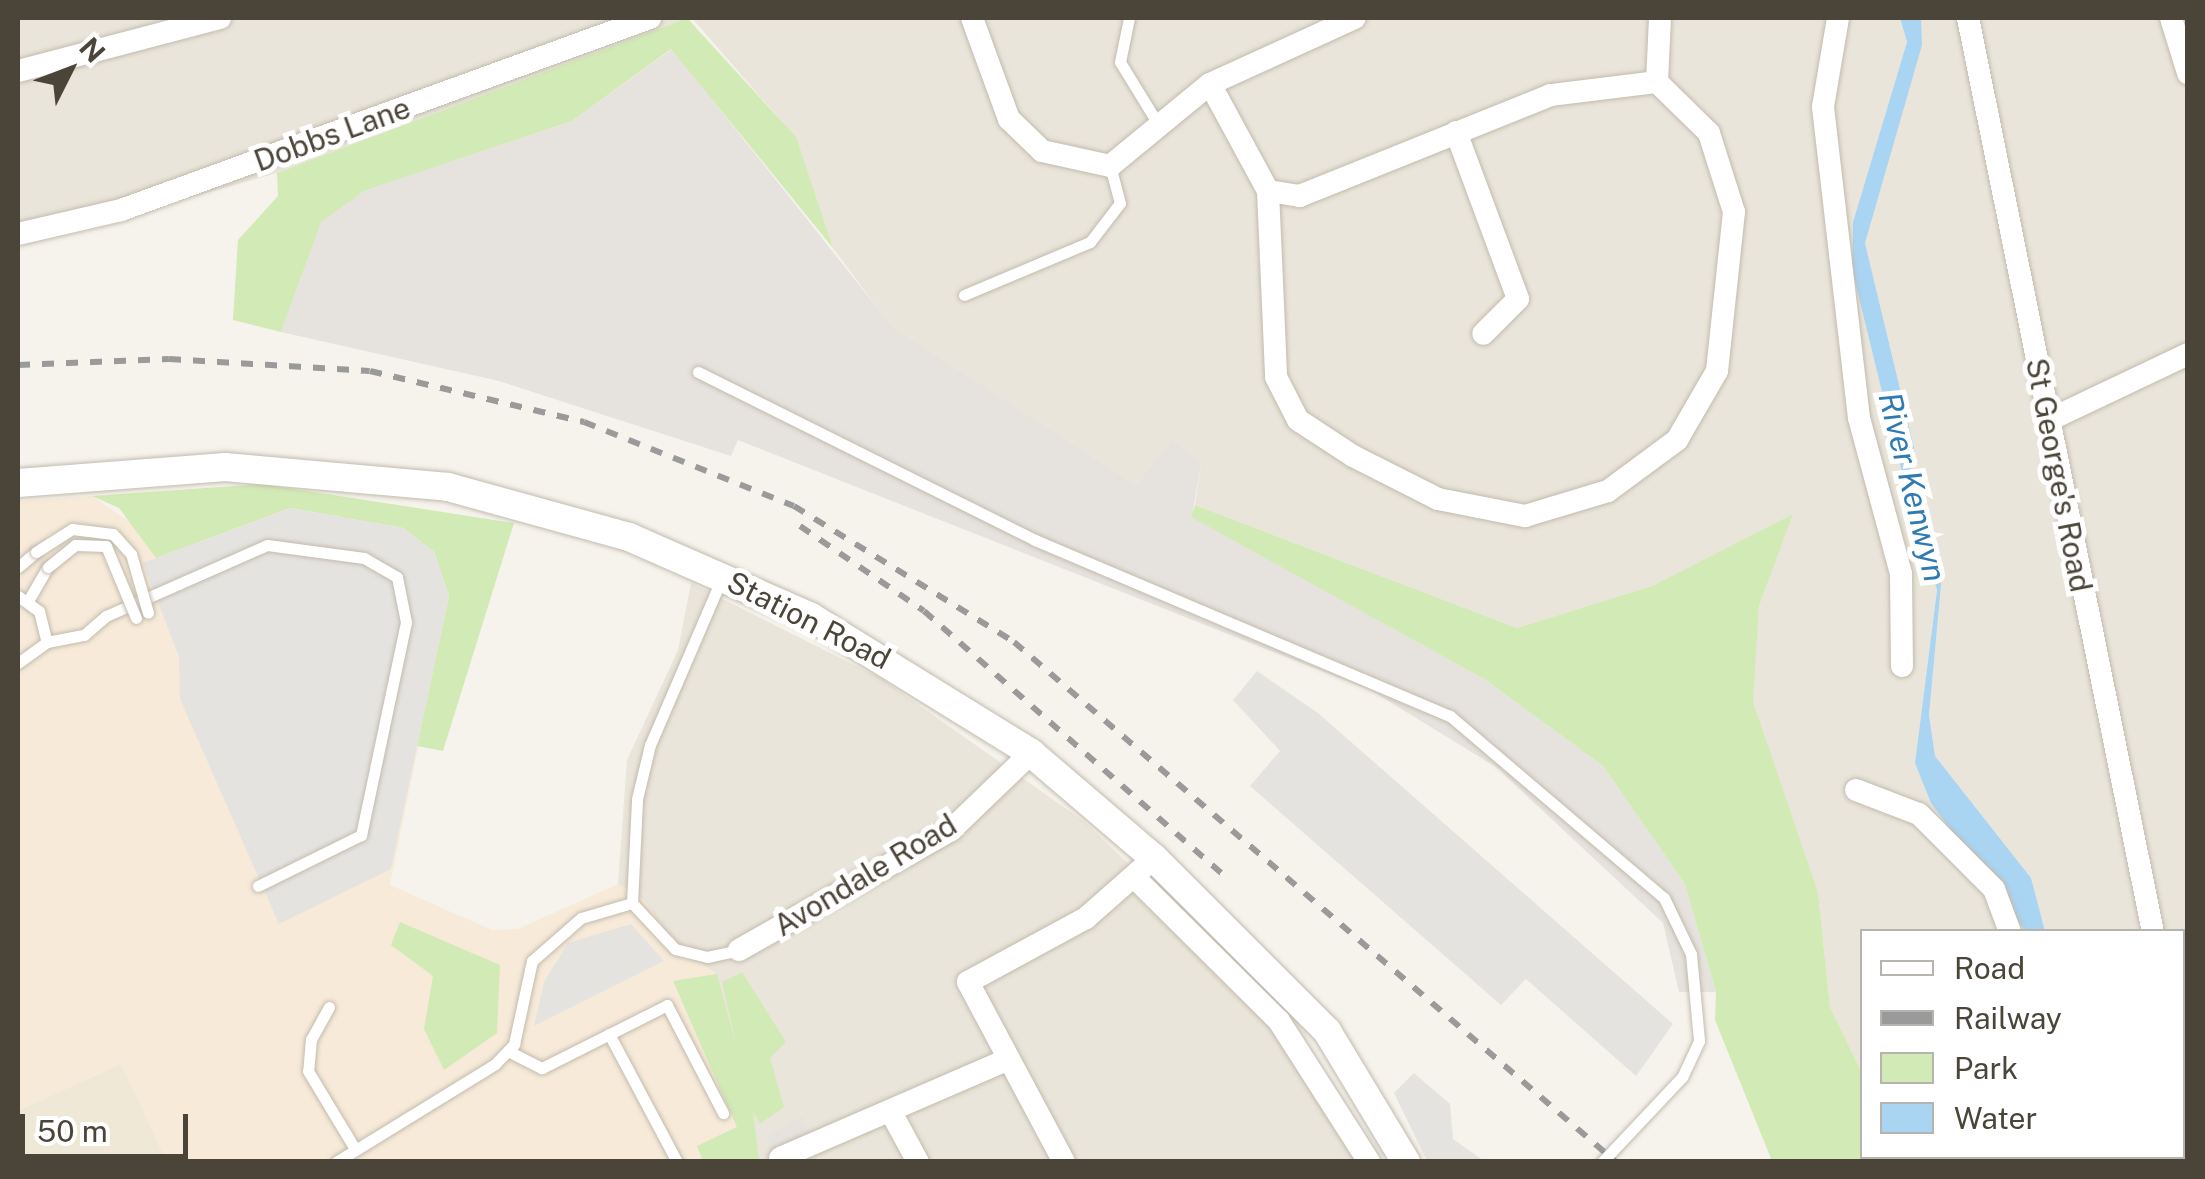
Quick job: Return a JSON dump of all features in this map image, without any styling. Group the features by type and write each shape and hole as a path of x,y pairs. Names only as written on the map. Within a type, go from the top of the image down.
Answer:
{"street":[{"path":"18,71 220,18"},
{"name":"Dobbs Lane","path":"18,234 121,210 645,18"},
{"path":"972,18 1009,120 1042,151 1110,166 1210,84 1320,24 1355,18"},
{"path":"1838,18 1823,107 1860,418 1902,574 1902,666"},
{"name":"St George's Road","path":"1968,18 2152,929"},
{"path":"2172,18 2188,72"},
{"path":"1210,84 1268,191 1266,316 1276,377 1298,420 1438,499 1525,516 1608,492 1676,440 1717,371 1734,212 1709,133 1658,82 1660,19"},
{"path":"1268,191 1300,196 1551,95 1658,82"},
{"path":"1456,132 1518,299 1483,334"},
{"path":"2048,420 2188,354"},
{"name":"Station Road","path":"18,483 225,467 362,475 538,509 723,575 910,672 1031,754 1144,867 1327,1031 1406,1162"},
{"name":"Avondale Road","path":"739,950 951,830 1031,754"},
{"path":"1856,790 1919,814 1994,889 2009,929"},
{"path":"1064,1162 1004,1061 968,982 1086,918 1144,867 1279,1020 1370,1162"},
{"path":"780,1158 892,1114 1004,1061"},
{"path":"892,1114 918,1162"}],"lane":[{"path":"1129,18 1120,62 1158,124"},
{"path":"964,295 1090,242 1120,203 1110,166"},
{"path":"698,372 1035,540 1450,716 1664,898 1692,954 1699,1041 1682,1077 1602,1162"},
{"path":"18,567 72,529 113,534 131,554 142,615 106,546 75,545 48,567 23,598 47,642"},
{"path":"18,663 47,642 84,636 106,616 267,545 364,558 397,577 406,622 361,835 258,886"},
{"path":"723,575 650,745 636,800 632,903 675,948 707,957 739,950"},
{"path":"336,1162 508,1050 532,961 553,936 632,903"},
{"path":"508,1050 542,1068 667,1004 723,1113"},
{"path":"330,1007 311,1040 308,1071 355,1149"},
{"path":"609,1034 677,1162"}],"shaded area":[{"path":"18,18 687,18 277,173 18,246"},
{"path":"692,18 1900,18 1907,42 1853,222 1852,269 1937,590 1915,763 2024,929 1860,929 1860,1069 1830,1007 1818,892 1752,702 1759,606 1792,515 1652,586 1517,628 1195,505 1201,463 1170,441 1138,487 893,329 833,248 795,137"},
{"path":"1921,18 2187,18 2187,942 2185,929 2044,929 2031,878 1935,756 1929,715 1942,575 1908,482 1915,450 1865,243"},
{"path":"672,49 894,329 1137,486 1171,440 1201,463 1192,517 1486,680 1603,766 1685,884 1716,992 1679,992 1663,923 1496,767 1372,691 738,440 731,456 499,381 281,332 321,221 364,191 572,121"},
{"path":"92,496 140,529 449,596 390,885 492,930 518,929 618,884 644,900 673,942 717,974 673,981 737,1127 698,1146 703,1161 165,1161 121,1065 18,1111 18,501"},
{"path":"290,508 403,528 434,552 449,596 391,869 279,924 180,699 179,657 143,563"},
{"path":"691,583 882,679 1085,822 1285,1015 1381,1161 703,1161 673,942 644,900 618,884 627,760 678,650"},
{"path":"1257,671 1318,713 1673,1024 1636,1076 1526,979 1501,1005 1250,786 1280,751 1233,700"},
{"path":"631,924 664,961 534,1026 544,982 568,943"},
{"path":"121,1064 166,1161 18,1161 18,1111"},
{"path":"1414,1073 1450,1104 1453,1139 1484,1161 1427,1161 1394,1093"},
{"path":"802,1117 810,1134 773,1153 766,1137"},
{"path":"2044,1159 2181,1159 2182,1161"}],"green space":[{"path":"687,18 796,137 833,248 671,49 572,121 364,191 321,222 281,332 233,320 238,240 278,196 277,173"},
{"path":"262,484 514,523 443,751 417,746 449,596 434,552 403,528 290,508 156,558 119,508 92,496"},
{"path":"1195,505 1517,628 1652,586 1793,514 1759,606 1753,702 1818,892 1830,1007 1860,1069 1860,1159 1909,1161 1772,1161 1715,1020 1716,992 1685,884 1603,766 1486,680 1191,517"},
{"path":"400,922 500,965 497,1033 444,1070 424,1029 433,976 391,945"},
{"path":"742,972 786,1042 770,1058 784,1107 760,1124 753,1111 759,1161 703,1161 697,1146 737,1127 673,981 717,974 737,1048 722,982"}],"water":[{"path":"1900,18 1921,18 1922,45 1865,243 1915,451 1908,482 1942,575 1929,715 1935,756 2031,878 2044,929 2024,929 1931,803 1915,763 1937,590 1899,461 1852,269 1853,222 1907,42"}],"railway":[{"path":"18,365 169,359 370,371 584,422 794,506 1014,642 1616,1162"},
{"path":"800,526 924,611 1222,874"}],"water label":[{"name":"River Kenwyn","path":"1912,487"}]}
